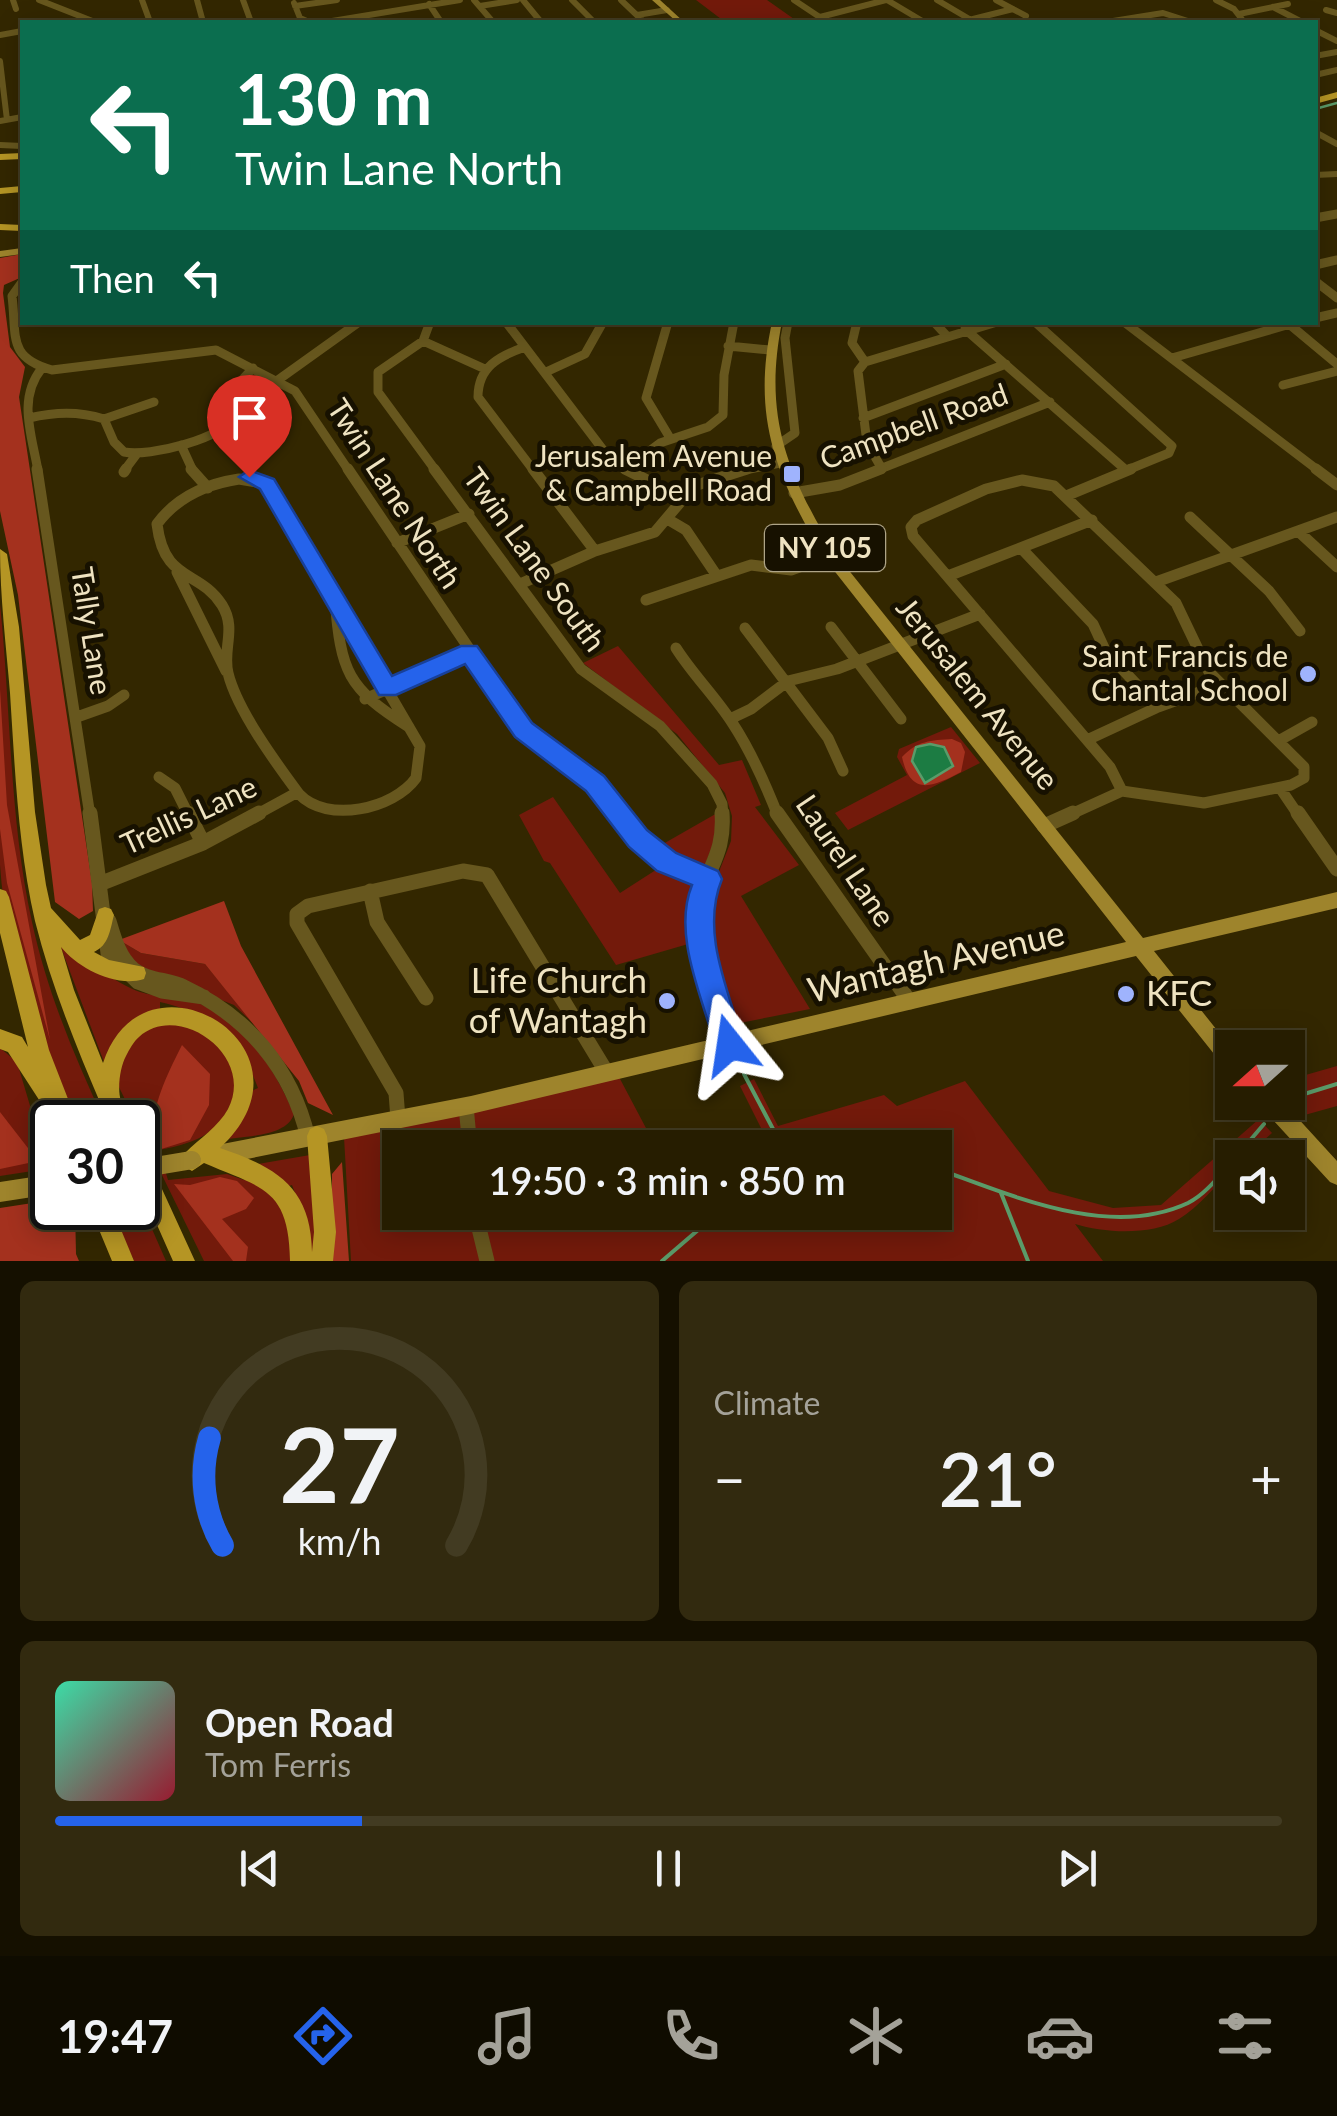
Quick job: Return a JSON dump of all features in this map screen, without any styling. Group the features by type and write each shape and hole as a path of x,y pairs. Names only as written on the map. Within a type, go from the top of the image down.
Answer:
{"highway":[{"path":"0,554 10,612 31,852 42,908 61,986 90,1063 109,1100"},
{"path":"0,897 39,1050 56,1100"},
{"path":"42,908 73,948 93,963 130,973"},
{"path":"73,948 81,949 96,940 105,911"},
{"path":"109,1100 114,1057 120,1044 142,1023 178,1014 208,1026 238,1055 246,1087 231,1122 201,1158 258,1171 277,1186 290,1201 299,1224 301,1261"},
{"path":"0,1038 15,1044 51,1100"},
{"path":"313,1137 325,1232 322,1261"},
{"path":"160,1207 188,1261"},
{"path":"104,1230 110,1261"},
{"path":"110,1230 123,1261"}],"main road":[{"path":"656,0 679,20"},
{"name":"Jerusalem Avenue","path":"776,325 770,347 768,404 776,446 794,493 830,556 1215,1041"},
{"name":"Wantagh Avenue","path":"160,1165 466,1106 1337,900"},
{"path":"1287,1120 1337,1175"},
{"path":"0,1192 30,1187"}],"street":[{"path":"13,0 16,9"},
{"path":"39,0 47,7 86,15 92,20"},
{"path":"294,3 337,0"},
{"path":"337,20 460,0"},
{"path":"477,3 520,0 539,20"},
{"path":"572,0 592,20"},
{"path":"620,0 642,20"},
{"path":"796,0 825,20"},
{"path":"820,17 886,0 921,20"},
{"path":"937,0 971,20 1013,9"},
{"path":"996,0 1026,16"},
{"path":"1216,0 1242,20"},
{"path":"430,4 440,20"},
{"path":"1238,14 1288,4"},
{"path":"1274,7 1298,20"},
{"path":"637,16 667,10"},
{"path":"1326,10 1337,14"},
{"path":"56,17 64,11"},
{"path":"384,11 389,20"},
{"path":"1120,20 1169,13 1185,20"},
{"path":"1127,18 1132,20"},
{"path":"0,61 3,120"},
{"path":"20,285 12,296 18,350 28,363 42,368"},
{"path":"278,380 355,325"},
{"path":"429,325 424,341 485,368"},
{"path":"508,325 583,426 625,469 684,498"},
{"path":"546,372 586,354 600,325"},
{"path":"667,325 646,392 649,407 670,438"},
{"path":"625,469 670,438 708,427 722,415 733,325"},
{"path":"776,446 795,433 785,338 787,325"},
{"path":"856,325 852,343 865,362"},
{"path":"937,325 946,334"},
{"path":"882,469 869,451 856,378 865,362 983,325"},
{"path":"1038,325 1170,440 1169,453 1066,496"},
{"path":"1128,325 1337,485"},
{"path":"1172,358 1221,341 1289,325"},
{"path":"1283,385 1337,368 1294,325"},
{"path":"965,329 1127,470"},
{"name":"Twin Lane South","path":"424,341 386,364 376,380 378,392 581,669 660,726 712,784 726,823 724,841 700,900 698,929 730,1045"},
{"path":"728,342 770,347"},
{"path":"525,346 485,368 477,392 482,404 594,551"},
{"name":"Twin Lane North","path":"42,368 67,370 203,350 227,354 278,380 305,403 524,730 595,784 638,839 667,862 708,879"},
{"path":"863,418 1006,364"},
{"name":"Tally Lane","path":"42,368 26,391 105,911 130,973"},
{"path":"124,472 136,456 180,445 223,427 237,416 241,407 239,383 254,368"},
{"path":"30,418 71,410 104,419 154,402"},
{"name":"Campbell Road","path":"794,493 840,485 1050,402"},
{"path":"104,419 115,446 136,456"},
{"path":"180,445 189,467 208,488"},
{"path":"520,584 594,551 656,532 684,498 705,482 759,465 780,463"},
{"path":"249,477 267,484 409,727 422,759 419,772 402,793 338,809 316,807 296,793 227,673 159,537 157,524 174,505 208,488 249,477"},
{"path":"1044,826 1122,791 1204,803 1280,788 1300,781 1304,773 1300,759 1219,686 1200,658 1182,612 1156,582 1066,496 1046,482 1020,478 917,520 911,528 913,536 1110,767 1122,791"},
{"path":"397,543 469,514"},
{"path":"1190,517 1277,599 1300,630"},
{"path":"1156,582 1337,518"},
{"path":"669,520 686,530 717,576"},
{"path":"948,576 1092,520"},
{"path":"1298,532 1337,567"},
{"path":"1021,548 1092,624 1106,652 1158,707"},
{"path":"646,600 751,565 791,570 830,556"},
{"path":"176,572 207,588 224,608 233,630 227,673"},
{"path":"335,599 339,651 365,698 409,727"},
{"path":"730,719 744,714 788,682 900,646 980,614"},
{"path":"831,627 900,719"},
{"path":"745,628 828,738 843,771"},
{"name":"Laurel Lane","path":"676,648 695,678 730,719 756,761 780,821 910,1002"},
{"path":"365,698 469,652"},
{"path":"1087,740 1158,707 1219,686"},
{"path":"78,717 108,706 124,695"},
{"path":"1280,740 1312,722"},
{"path":"159,777 175,788 202,843"},
{"path":"1280,788 1337,870"},
{"name":"Trellis Lane","path":"102,883 202,843 296,793"},
{"path":"398,1119 396,1093 295,918 308,906 463,871 488,875 608,1073"},
{"path":"370,891 378,922 426,998"},
{"path":"130,973 146,988 204,997 243,1023 263,1043 313,1137"},
{"path":"466,1106 468,1130"},
{"path":"479,1230 487,1261"}],"shaded area":[{"path":"696,0 767,0 794,19 771,20 722,20"},
{"path":"20,254 20,278 4,285 3,293 10,347 25,367 19,397 92,883 93,911 79,919 55,902 18,595 0,511 0,258"},
{"path":"0,604 24,883 46,974 95,1100 64,1100 48,1061 17,963 0,865"},
{"path":"618,646 719,765 742,760 761,805 755,807 799,865 741,896 810,1009 730,1025 705,930 706,905 731,841 732,816 725,793 677,734 583,663"},
{"path":"0,689 7,805 50,1040 7,883 0,829"},
{"path":"951,727 980,763 848,830 835,813 907,775 897,757 899,749"},
{"path":"952,739 961,743 965,752 961,772 933,784 911,779 902,757 925,742"},
{"path":"916,747 944,747 953,766 925,783 912,761"},
{"path":"553,797 620,893 662,866 697,881 695,942 616,965 550,863 544,861 519,815"},
{"path":"719,812 721,824 703,870 656,848"},
{"path":"224,901 241,946 333,1115 308,1103 299,1081 205,964 141,953 119,940"},
{"path":"119,940 141,953 205,964 259,1029 234,1005 139,968"},
{"path":"60,945 130,988 194,1001 228,1021 255,1047 277,1079 294,1114 290,1122 264,1134 223,1140 249,1092 258,1088 242,1055 222,1030 179,1007 160,1002 160,1010 133,1023 119,1036 104,1062"},
{"path":"165,1018 224,1046 237,1063 239,1075 223,1118 207,1134 160,1150 160,1100 125,1100 116,1081 121,1048"},
{"path":"182,1045 210,1074 209,1105 190,1140 160,1149 159,1100"},
{"path":"0,1048 17,1062 30,1106 30,1171 0,1176"},
{"path":"1337,1066 1337,1106 1305,1115 1305,1075"},
{"path":"619,1077 647,1130 382,1130 382,1230 952,1230 952,1130 762,1130 740,1086 754,1079 778,1126 884,1095 897,1106 965,1081 1049,1191 1113,1208 1161,1205 1215,1158 1215,1187 1186,1214 1155,1228 1128,1231 1075,1224 1103,1261 351,1261 344,1137"},
{"path":"0,1112 30,1151 30,1163 0,1169"},
{"path":"1258,1120 1272,1133 1264,1140 1235,1140"},
{"path":"160,1153 168,1180 227,1174 244,1180 250,1177 278,1204 287,1222 292,1261 204,1261 160,1171"},
{"path":"310,1155 316,1244 308,1261 307,1225 292,1185 286,1187 258,1164"},
{"path":"342,1162 349,1261 332,1261 332,1174"},
{"path":"220,1177 237,1181 254,1198 246,1209 222,1219 248,1247 246,1261 233,1261 174,1184 190,1185"},
{"path":"30,1203 30,1230 75,1230 79,1261 0,1261 0,1208"},
{"path":"120,1230 152,1230 166,1261 134,1261"}],"waterway":[{"path":"1318,108 1337,103"},
{"path":"744,1074 774,1130"},
{"path":"1305,1094 1337,1084"},
{"path":"1250,1140 1264,1124"},
{"path":"952,1174 1060,1210 1126,1217 1158,1213 1188,1203 1215,1180"},
{"path":"1001,1193 1028,1261"},
{"path":"662,1261 698,1230"}],"place":[{"name":"Jerusalem Avenue & Campbell Road","path":"792,474"},
{"name":"Saint Francis de Chantal School","path":"1308,674"},
{"name":"KFC","path":"1126,994"},
{"name":"Life Church of Wantagh","path":"667,1001"}],"route":[{"path":"249,477 267,484 388,689 469,652 524,730 595,784 638,839 667,862 708,879 700,900 698,929 730,1045"}]}
